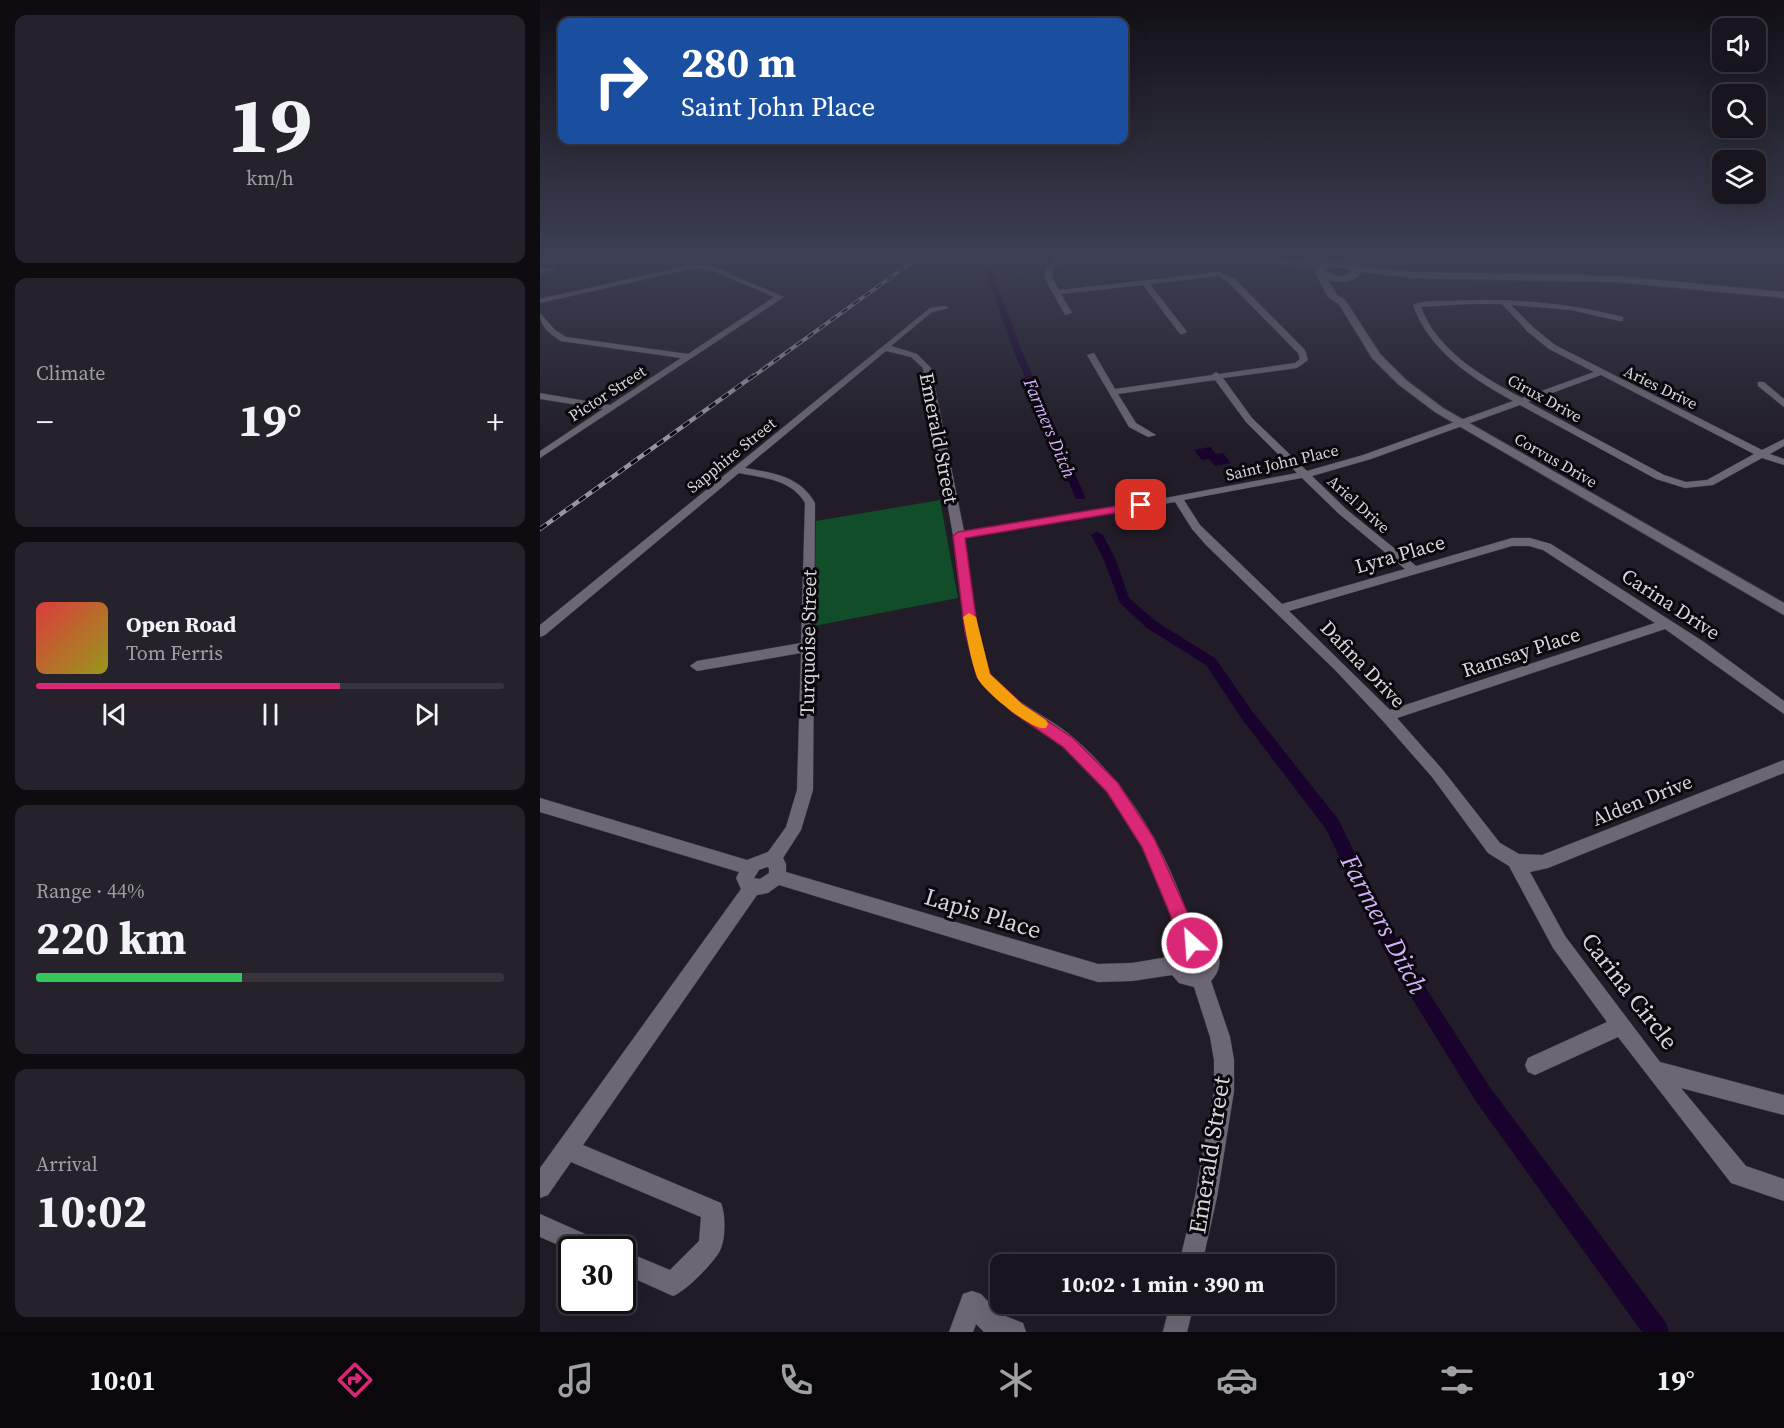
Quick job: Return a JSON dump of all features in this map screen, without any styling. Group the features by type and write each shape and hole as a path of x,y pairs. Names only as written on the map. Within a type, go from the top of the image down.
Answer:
{"street":[{"path":"543,319 552,332 564,339 690,357"},
{"name":"Pictor Street","path":"540,455 747,319"},
{"name":"Sapphire Street","path":"540,632 919,319"},
{"path":"1173,319 1183,332"},
{"path":"1112,392 1216,375 1297,365 1304,360 1302,352 1270,319"},
{"name":"Corvus Drive","path":"1352,319 1366,344 1388,369 1419,396 1461,424 1784,610"},
{"name":"Cirux Drive","path":"1422,319 1454,358 1480,379 1660,477 1684,485 1708,483 1764,454"},
{"name":"Aries Drive","path":"1521,319 1552,347 1599,373 1784,462"},
{"name":"Emerald Street","path":"885,348 914,356 923,361 927,368 958,536 971,632 984,677 1017,708 1068,742 1113,787 1149,843 1179,914 1188,944"},
{"path":"1091,355 1132,425 1151,435"},
{"name":"Saint John Place","path":"958,536 1178,499 1306,474 1367,457 1599,373"},
{"name":"Ariel Drive","path":"1216,375 1250,420 1357,525 1413,570"},
{"path":"1761,384 1784,404"},
{"path":"540,396 612,408"},
{"path":"1764,454 1784,442"},
{"name":"Turquoise Street","path":"737,470 783,479 805,491 810,503 805,790 793,830 775,868"},
{"name":"Dafina Drive","path":"1178,499 1196,527 1210,542 1281,609 1387,716 1437,773 1488,843 1515,861"},
{"name":"Lyra Place","path":"1281,609 1512,542 1530,542"},
{"name":"Carina Drive","path":"1530,542 1547,547 1666,624 1736,671 1784,709"},
{"name":"Ramsay Place","path":"1387,716 1666,624"},
{"path":"697,666 807,647"},
{"name":"Alden Drive","path":"1515,861 1528,864 1542,863 1784,766"},
{"path":"540,805 751,878 768,885 775,868 760,861 751,878 540,1187"},
{"name":"Carina Circle","path":"1515,861 1559,942 1654,1070 1784,1105"},
{"name":"Lapis Place","path":"775,868 1098,973 1132,972 1177,965"},
{"path":"1188,944 1203,946 1210,956 1210,968 1200,976 1184,975 1177,965 1179,952 1188,944"},
{"name":"Emerald Street","path":"1193,1254 1206,1197 1224,1091 1221,1037 1200,976"},
{"path":"1535,1065 1620,1026"},
{"path":"1654,1070 1739,1175 1784,1190"},
{"path":"567,1149 713,1211 710,1246 673,1284 636,1267"},
{"path":"540,1225 564,1236"},
{"path":"961,1332 972,1303 992,1323 1014,1332"},
{"path":"1175,1332 1180,1314"}],"green space":[{"path":"940,500 958,598 814,626 816,521"}],"shaded area":[{"path":"1210,447 1216,454 1223,453 1231,463 1215,466 1209,459 1202,460 1194,450"}],"waterway":[{"name":"Farmers Ditch","path":"1006,319 1080,497"},
{"name":"Farmers Ditch","path":"1097,535 1110,560 1124,600 1152,625 1211,662 1247,715 1332,824 1398,960 1482,1093 1657,1332"}],"railway":[{"path":"751,378 833,319"},
{"path":"540,529 753,376"}],"slow traffic":[{"path":"969,617 984,677 1017,708 1041,724"}],"route":[{"path":"1141,505 958,536 971,632 984,677 1017,708 1068,742 1113,787 1149,843 1179,914 1188,944 1192,943"}]}
